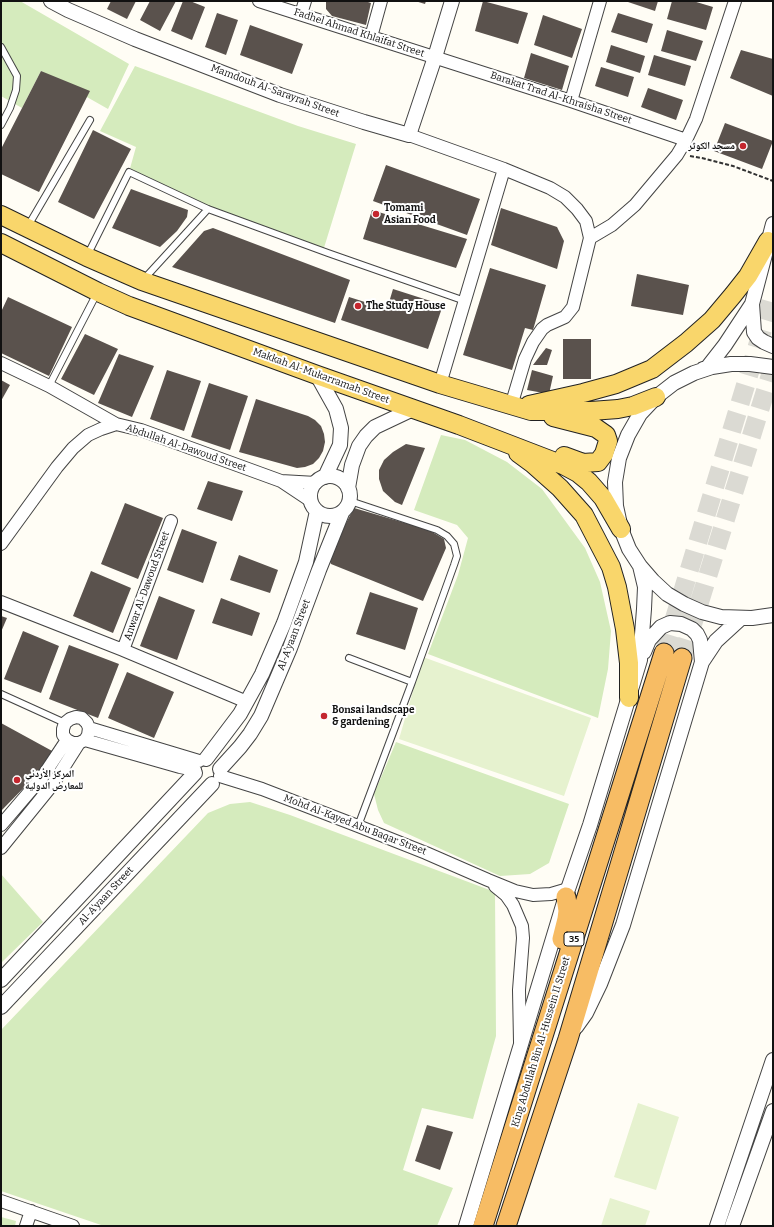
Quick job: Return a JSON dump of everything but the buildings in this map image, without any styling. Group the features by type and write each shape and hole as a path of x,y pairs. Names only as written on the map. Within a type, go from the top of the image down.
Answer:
{"highway":[{"name":"King Abdullah Bin Al-Hussein II Street","path":"483,1226 664,653"},
{"name":"35","path":"506,1226 568,1039 682,658"},
{"path":"541,1042 540,1027 542,1012 567,919 567,893"}],"main road":[{"path":"1,215 87,257 142,281 440,384 520,408 596,428 606,435 608,441 607,448 598,462 589,463 460,425"},
{"path":"520,408 616,384 652,369 686,343 712,320 748,276 771,232"},
{"name":"Makkah Al-Mukarramah Street","path":"1,243 129,306 537,454 578,473 589,482 603,498 621,529"},
{"path":"520,408 591,411 618,409 633,406 656,396"},
{"path":"504,443 533,464 560,488 584,515 611,567 617,587 625,629 629,698"}],"street":[{"name":"Mamdouh Al-Sarayrah Street","path":"51,1 135,39 273,92 409,136 504,169 550,188 565,197 577,209 586,221 590,238"},
{"name":"Fadhel Ahmad Khlaifat Street","path":"259,1 435,57"},
{"path":"301,14 305,1"},
{"path":"371,37 381,1"},
{"path":"409,136 452,1"},
{"path":"571,101 600,1"},
{"path":"520,408 526,358 533,342 542,329 547,325 565,317 573,307 590,238 612,225 635,204 677,155 686,140 696,119 735,1"},
{"name":"Barakat Trad Al-Khraisha Street","path":"435,57 686,140"},
{"path":"440,384 504,169"},
{"path":"771,232 752,304 726,345 707,368 674,383 656,396 640,414 628,435 619,458 615,482 616,500 621,529 629,549 652,581 668,594 684,604 702,612 721,617 740,619 773,615"},
{"path":"752,304 754,332 758,338 773,346"},
{"path":"1,363 50,386 116,424"},
{"path":"694,373 712,367 731,364 750,364 773,368"},
{"path":"317,375 336,409 341,428 340,445 320,480 312,488 314,506 322,515 336,516 347,501 344,482 332,476 320,480"},
{"name":"Al-A'yaan Street","path":"1,1007 217,776 250,734 261,716 290,648 347,501 352,466 359,446 375,427 413,409"},
{"name":"Abdullah Al-Dawoud Street","path":"1,544 57,467 73,448 88,435 116,424 141,430 281,481 314,506"},
{"name":"Abdullah Al-Dawoud Street","path":"281,481 320,480"},
{"name":"Al-A'yaan Street","path":"1,980 198,766 232,725 247,702 262,674 284,623 306,562 314,506"},
{"name":"Anwar Al-Dawoud Street","path":"123,650 171,521"},
{"path":"640,566 645,587 640,660"},
{"name":"Anwar Al-Dawoud Street","path":"1,602 123,650 247,702"},
{"path":"568,1039 586,1013 600,984 618,937 702,662 716,641 740,619"},
{"path":"640,660 649,640 654,633 661,627 670,623 681,624 692,629 697,634 700,640 702,662"},
{"name":"King Abdullah Bin Al-Hussein II Street","path":"466,1226 567,893 590,825 640,660"},
{"path":"1,848 53,784 82,742 88,735 89,728 87,723 82,718 76,717 70,719 65,723 63,735 67,740 73,743 82,742 180,767 198,766 215,761 217,776 206,785 201,783 196,779 198,766"},
{"path":"89,728 198,766"},
{"path":"1,825 44,776 67,740"},
{"name":"Mohd Al-Kayed Abu Baqar Street","path":"217,776 262,789 358,826 515,891 533,895 567,893"},
{"name":"Mohd Al-Kayed Abu Baqar Street","path":"488,880 506,895 518,915 522,926 523,950 519,1006 520,1048"},
{"path":"717,1226 773,1060"},
{"path":"732,1226 773,1110"},
{"path":"1,1202 73,1226"},
{"path":"26,1226 31,1211"}],"lane":[{"path":"1,47 17,76 16,90 10,108 1,125"},
{"path":"27,228 90,120"},
{"path":"87,257 129,172 208,209 465,301"},
{"path":"142,281 208,209"},
{"path":"50,386 98,292"},
{"path":"347,501 437,530 447,536 454,544 457,556 358,826"},
{"path":"350,658 412,682"},
{"path":"1,694 65,723"}],"path":[{"path":"677,155 702,158 733,166 773,181"}],"green space":[{"path":"1,1 20,1 129,64 108,109 41,71 22,108 1,96"},
{"path":"135,66 298,126 356,144 323,251 208,209 129,172 136,147 100,131"},
{"path":"441,435 465,440 507,462 542,489 585,548 600,582 611,631 608,669 598,718 428,654 458,575 468,538 457,525 414,510"},
{"path":"423,657 591,718 564,796 399,739"},
{"path":"396,742 569,804 549,863 530,874 500,876 384,823 378,810 374,794"},
{"path":"250,802 290,815 495,892 496,1036 473,1119 422,1108 403,1170 453,1188 437,1226 104,1226 1,1191 1,1030 208,813 230,804"},
{"path":"1,874 43,922 1,963"},
{"path":"638,1103 679,1117 656,1190 614,1177"},
{"path":"610,1198 650,1211 645,1226 601,1226"},
{"path":"1,1217 16,1221 15,1226 1,1226"}],"tunnel":[{"path":"664,653 773,295"},
{"path":"682,658 773,367"}],"place":[{"name":"مسجد الكوثر","path":"743,146"},
{"name":"Tomami Asian Food","path":"376,214"},
{"name":"The Study House","path":"358,306"},
{"name":"Bonsai landscape & gardening","path":"324,716"},
{"name":"المركز الأردني للمعارض الدولية","path":"17,780"}]}
